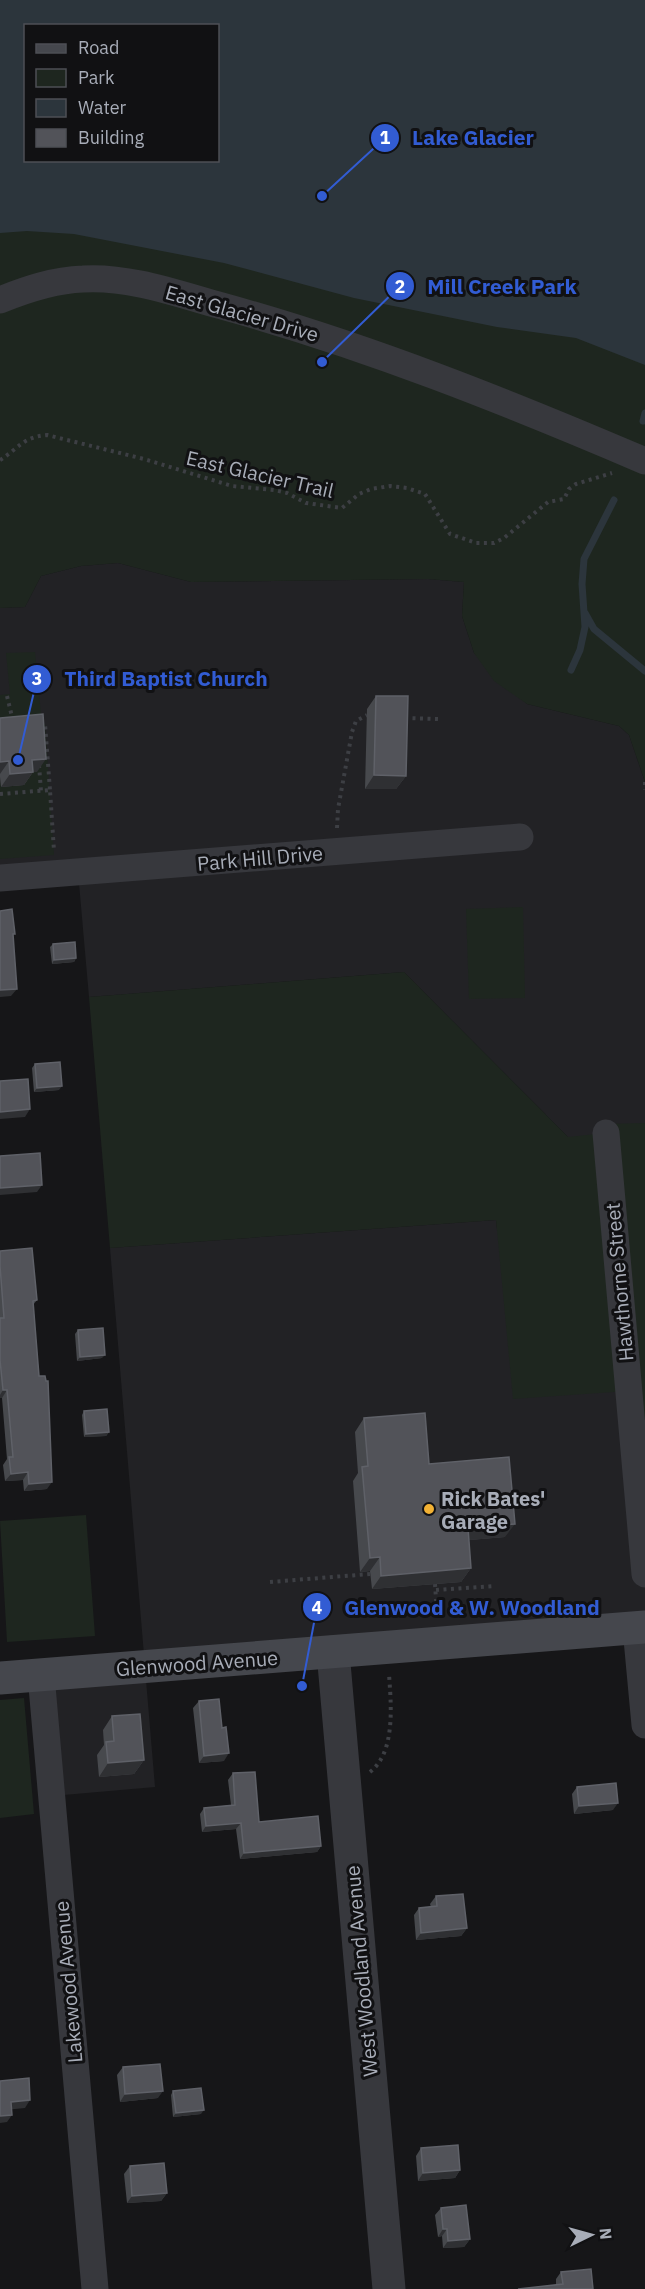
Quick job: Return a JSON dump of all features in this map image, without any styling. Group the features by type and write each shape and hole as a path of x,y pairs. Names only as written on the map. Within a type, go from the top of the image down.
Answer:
{"main road":[{"name":"Glenwood Avenue","path":"0,1678 641,1628"}],"street":[{"name":"East Glacier Drive","path":"0,300 39,286 85,279 119,281 172,292 343,342 425,372 645,461"},
{"name":"Park Hill Drive","path":"0,878 520,837"},
{"name":"Hawthorne Street","path":"606,1133 645,1574"},
{"path":"641,1628 645,1725"},
{"name":"West Woodland Avenue","path":"333,1652 389,2289"},
{"name":"Lakewood Avenue","path":"41,1675 95,2289"}],"path":[{"name":"East Glacier Trail","path":"0,459 22,441 34,436 47,435 144,459 232,486 286,493 306,503 322,506 342,508 359,494 371,489 390,486 407,488 425,494 450,534 476,543 494,543 504,538 548,502 564,499 569,489 576,484 611,473 620,473"},
{"path":"7,696 14,726"},
{"path":"336,828 352,732 356,721 361,716 367,715"},
{"path":"398,718 438,719"},
{"path":"33,725 45,724 54,855"},
{"path":"39,759 41,791"},
{"path":"645,782 645,790"},
{"path":"11,786 12,794"},
{"path":"0,794 50,790"},
{"path":"270,1582 370,1574"},
{"path":"435,1584 437,1614"},
{"path":"436,1590 494,1586"},
{"path":"344,1781 365,1776 377,1767 385,1752 390,1702 387,1648"}],"shaded area":[{"path":"118,563 191,582 428,579 464,582 462,616 474,653 527,704 619,726 629,735 645,782 645,1205 568,1137 404,972 89,997 78,872 0,878 0,608 25,607 41,576 81,566"},
{"path":"496,1220 497,1229 629,1391 645,1574 645,1627 145,1668 155,1787 52,1796 41,1675 145,1667 110,1248"}],"green space":[{"path":"0,0 645,0 645,782 629,735 619,726 527,704 494,681 474,653 462,616 464,582 428,579 191,582 118,563 81,566 41,576 25,607 0,608"},
{"path":"35,652 42,724 45,724 54,855 0,859 0,777 1,787 24,785 0,730 0,695 10,694 6,653"},
{"path":"523,907 525,998 469,999 466,909"},
{"path":"404,972 568,1137 606,1133 605,1124 645,1123 645,1574 628,1391 513,1399 496,1220 110,1248 89,997"},
{"path":"86,1515 95,1636 7,1642 0,1521"},
{"path":"24,1698 34,1814 0,1818 0,1700"}],"water":[{"path":"0,0 645,0 645,365 576,338 497,327 354,298 224,263 74,234 27,231 0,233"}],"building":[{"path":"376,696 408,696 406,776 374,775"},
{"path":"43,714 46,759 32,760 33,772 10,774 9,761 0,762 0,718"},
{"path":"12,909 17,989 0,990 0,911"},
{"path":"75,942 76,958 54,960 53,944"},
{"path":"60,1062 62,1086 37,1088 35,1064"},
{"path":"28,1079 30,1109 0,1112 0,1081"},
{"path":"40,1153 42,1185 0,1188 0,1156"},
{"path":"32,1248 37,1300 33,1301 39,1376 45,1376 48,1381 52,1482 29,1484 28,1472 11,1474 9,1457 13,1457 7,1390 3,1390 0,1360 0,1318 4,1318 0,1251"},
{"path":"103,1328 105,1355 80,1357 78,1330"},
{"path":"107,1409 109,1432 86,1434 84,1411"},
{"name":"Rick Bates' Garage","path":"425,1413 429,1464 509,1457 515,1524 468,1528 471,1568 381,1576 380,1557 370,1558 362,1467 368,1466 364,1418"},
{"path":"219,1699 222,1728 226,1727 229,1753 204,1756 199,1701"},
{"path":"140,1714 144,1760 108,1763 106,1742 114,1741 112,1716"},
{"path":"255,1772 259,1822 318,1816 321,1846 244,1853 241,1823 206,1826 204,1808 235,1805 233,1773"},
{"path":"616,1783 618,1803 579,1806 577,1787"},
{"path":"463,1894 467,1928 421,1933 419,1908 437,1906 436,1896"},
{"path":"160,2064 163,2091 125,2094 123,2067"},
{"path":"29,2078 30,2100 11,2102 12,2115 0,2116 0,2081"},
{"path":"201,2088 204,2110 176,2113 173,2091"},
{"path":"458,2145 460,2170 423,2173 421,2148"},
{"path":"164,2163 167,2193 132,2196 130,2166"},
{"path":"466,2205 470,2239 448,2241 447,2229 443,2229 441,2208"},
{"path":"591,2269 593,2289 518,2289 563,2284 561,2272"}],"waterway":[{"path":"643,421 645,413"},
{"path":"571,670 580,650 585,627 582,584 584,559 614,500"},
{"path":"585,613 594,629 645,671"}],"place":[{"name":"Lake Glacier","path":"322,196"},
{"name":"Mill Creek Park","path":"322,362"},
{"name":"Third Baptist Church","path":"18,760"},
{"name":"Rick Bates' Garage","path":"429,1509"},
{"name":"Glenwood & W. Woodland","path":"302,1686"}]}
